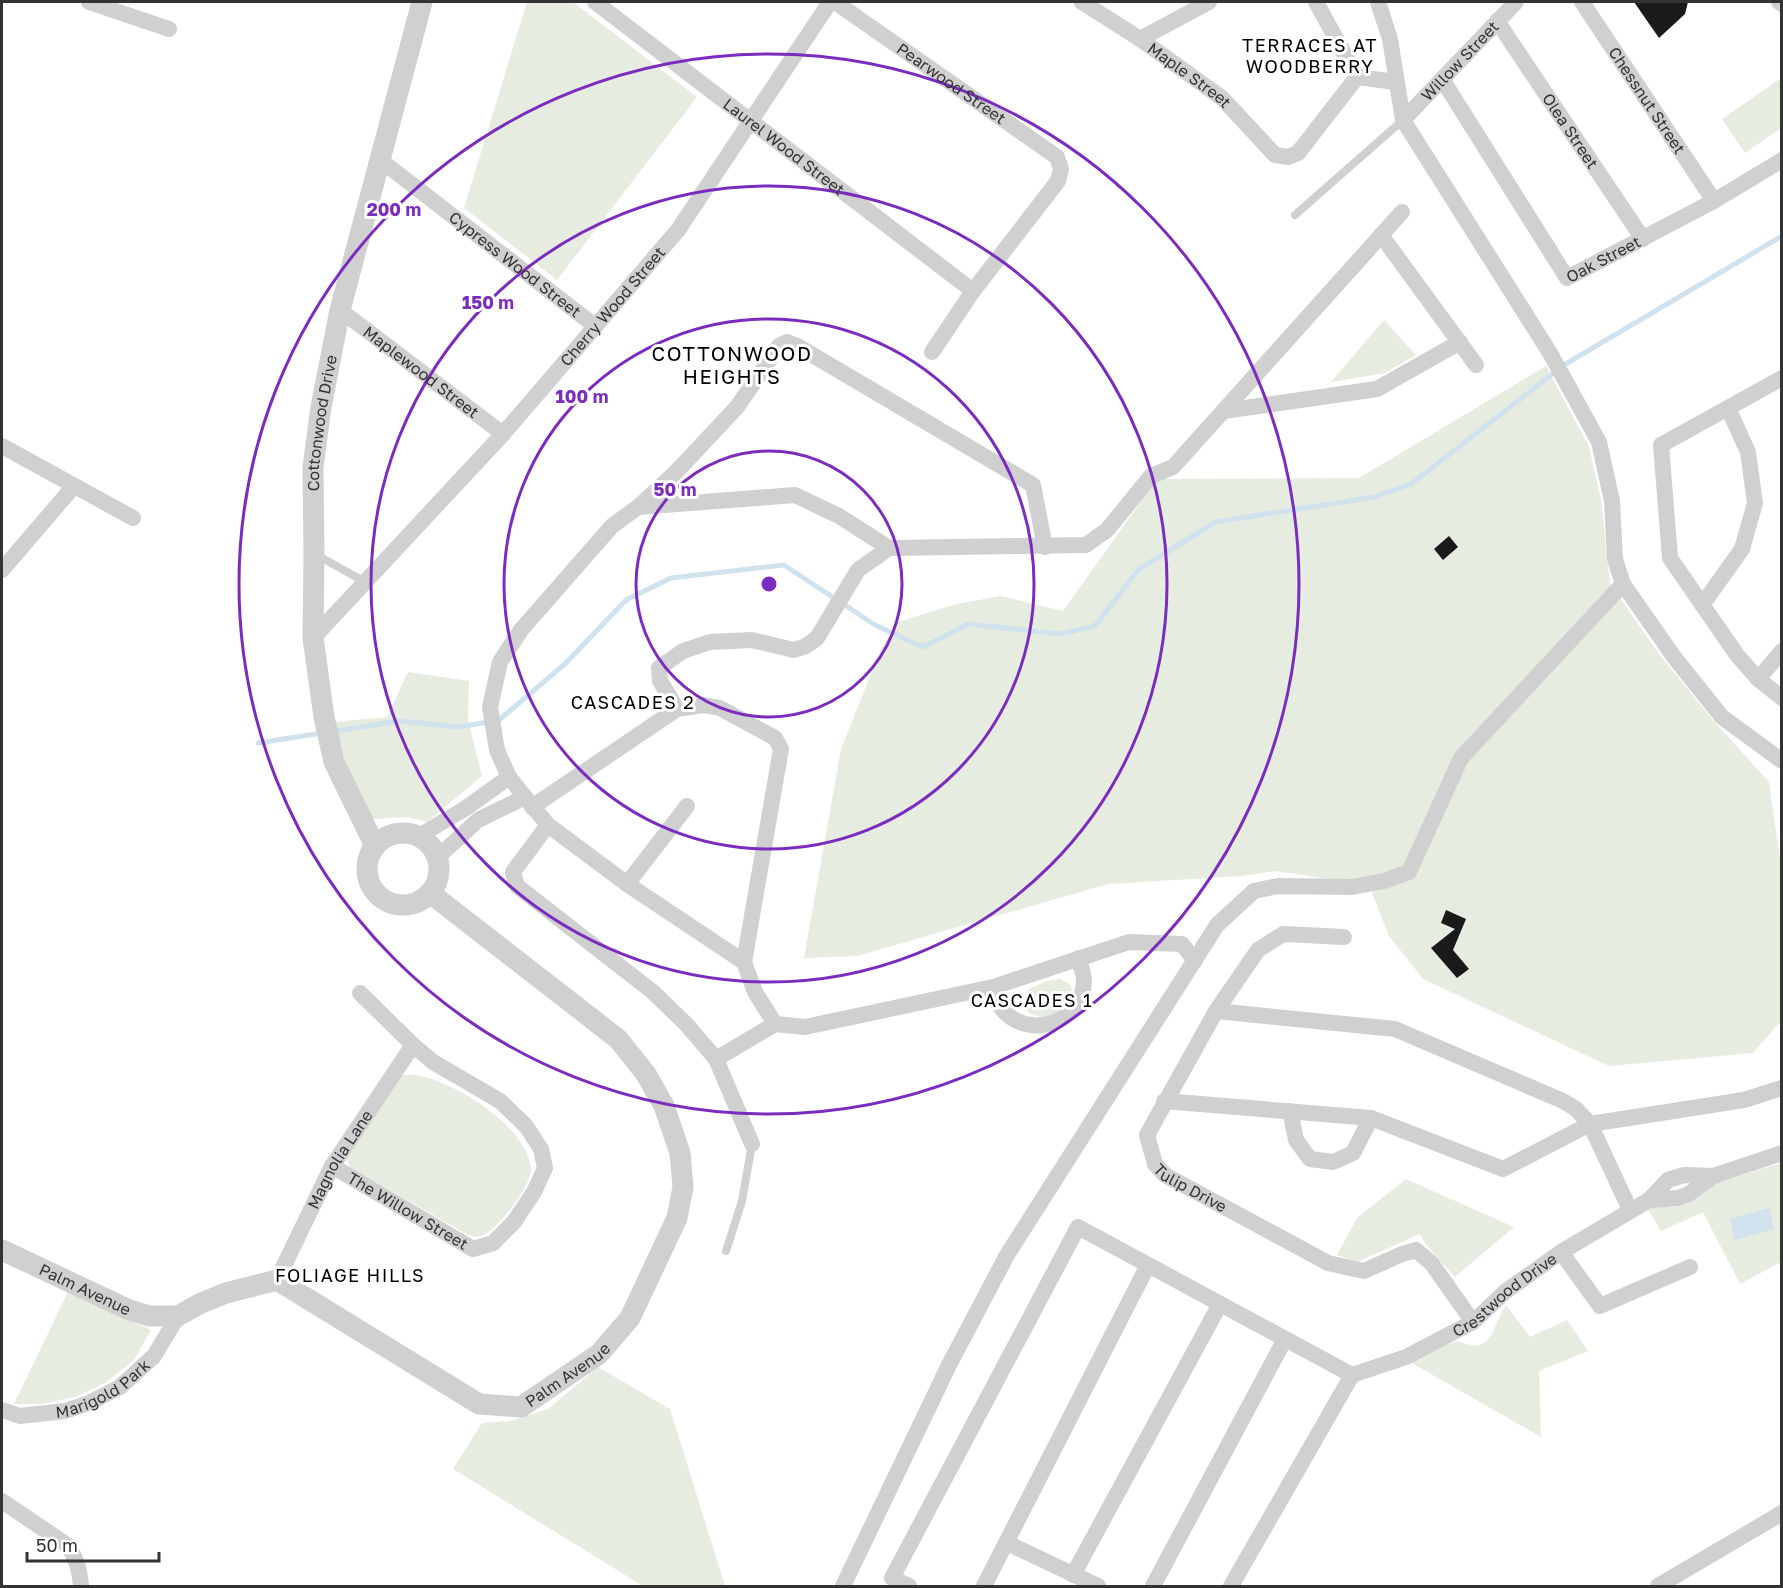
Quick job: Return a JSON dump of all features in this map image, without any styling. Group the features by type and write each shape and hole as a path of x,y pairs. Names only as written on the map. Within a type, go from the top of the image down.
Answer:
{"street":[{"path":"89,2 168,29"},
{"name":"Cottonwood Drive","path":"375,846 334,762 324,717 312,638 313,467 321,407 340,310 422,2"},
{"name":"Laurel Wood Street","path":"595,2 973,291"},
{"name":"Cherry Wood Street","path":"312,638 503,434 678,230 830,2"},
{"name":"Pearwood Street","path":"836,2 1057,157 1061,169 1058,181 973,291"},
{"name":"Maple Street","path":"1082,2 1140,39 1222,98 1275,155 1288,158 1298,153 1357,77"},
{"path":"1140,39 1209,2"},
{"path":"1316,2 1357,77 1396,82"},
{"path":"1378,2 1390,39 1403,120 1550,353 1599,442 1612,501 1616,559 1623,584 1674,657 1722,717 1782,761"},
{"name":"Willow Street","path":"1403,120 1516,2"},
{"name":"Chessnut Street","path":"1582,2 1714,201"},
{"name":"Olea Street","path":"1497,21 1643,239"},
{"name":"Oak Street","path":"1442,79 1567,278 1714,201 1782,160"},
{"name":"Cypress Wood Street","path":"379,159 595,326"},
{"path":"638,507 795,495 839,516 890,548 1086,545 1107,530 1151,476 1173,467 1402,212"},
{"path":"1381,235 1476,365"},
{"path":"932,352 973,291"},
{"name":"Maplewood Street","path":"340,310 503,434"},
{"path":"744,962 627,884 548,825 509,777 496,750 490,707 500,662 521,630 612,526 638,507 678,470 737,407 779,346 787,342 1033,485 1045,547"},
{"path":"1224,411 1377,389 1460,342"},
{"path":"1782,378 1661,445 1670,558 1737,655 1758,679 1782,698"},
{"path":"1702,605 1742,549 1755,503 1748,452 1728,408"},
{"path":"2,446 133,518"},
{"path":"2,570 74,486"},
{"path":"677,709 660,681 659,668 682,651 710,642 752,640 794,650 806,646 817,638 858,570 890,548"},
{"path":"843,1587 949,1365 1006,1256 1218,925 1254,891 1278,886 1352,888 1410,872 1461,758 1623,584"},
{"path":"1758,679 1782,651"},
{"path":"438,857 477,820 528,802 677,709 704,705 720,708 775,738 780,749 744,962 755,992 775,1024"},
{"path":"419,836 466,808 509,777"},
{"path":"627,884 687,806"},
{"path":"548,825 513,872 517,885 653,992 687,1025 716,1059 752,1144"},
{"path":"395,834 419,836 430,845 438,857 437,882 430,893 419,902 406,906 392,904 379,898 370,886 366,873 368,858 375,846 387,836 395,834"},
{"name":"Palm Avenue","path":"2,1250 127,1309 149,1316 178,1316 226,1293 277,1280 479,1404 521,1407 599,1354 630,1318 677,1218 683,1187 680,1153 664,1106 646,1074 618,1040 430,893"},
{"name":"Tulip Drive","path":"1344,937 1283,934 1258,950 1216,1011 1147,1135 1155,1164 1165,1175 1328,1263 1364,1271 1416,1250 1432,1264 1473,1322"},
{"path":"716,1059 775,1024 806,1027 993,987 1129,942 1182,944 1195,961"},
{"path":"993,987 1002,1008 1019,1023 1042,1027 1063,1020 1079,1003 1082,992 1084,981 1079,958"},
{"name":"The Willow Street","path":"332,1166 473,1249 493,1243 514,1222 534,1192 545,1168 541,1149 526,1126 500,1101 433,1062 412,1045 360,993"},
{"path":"1216,1011 1395,1029 1563,1101 1576,1109 1590,1124 1630,1210"},
{"name":"Magnolia Lane","path":"277,1280 332,1166 412,1045"},
{"path":"1164,1101 1371,1118 1503,1169 1590,1124 1744,1100 1782,1088"},
{"path":"1290,1111 1296,1140 1310,1159 1333,1162 1353,1153 1371,1118"},
{"name":"Crestwood Drive","path":"1352,1375 1406,1357 1473,1322 1506,1291 1561,1252 1649,1200 1668,1180 1684,1176 1713,1176 1782,1153"},
{"path":"909,1587 892,1578 1078,1227 1352,1375 1231,1587"},
{"path":"1561,1252 1600,1306 1690,1267"},
{"path":"984,1587 1148,1265"},
{"path":"1073,1575 1220,1304"},
{"name":"Marigold Park","path":"2,1410 20,1416 64,1411 89,1403 120,1387 153,1356 178,1316"},
{"path":"1153,1587 1285,1338"},
{"path":"2,1501 67,1545 74,1555 80,1574 81,1587"},
{"path":"1658,1587 1782,1513"},
{"path":"1007,1543 1098,1587"}],"lane":[{"path":"1295,215 1403,120"},
{"path":"314,554 365,582"},
{"path":"726,1251 742,1201 752,1144"}],"shaded area":[{"path":"527,2 573,2 697,97 557,280 464,208"},
{"path":"1780,79 1781,128 1745,153 1722,119"},
{"path":"1384,320 1416,355 1385,373 1331,382"},
{"path":"1546,366 1589,447 1601,499 1610,584 1659,654 1712,719 1769,782 1781,866 1781,1021 1753,1053 1609,1066 1423,979 1389,936 1372,893 1371,876 1348,882 1275,871 1242,876 1108,884 857,956 804,958 841,749 881,649 898,622 957,604 1001,596 1063,611 1157,479 1359,478"},
{"path":"408,672 469,681 468,720 482,776 427,822 408,817 372,819 353,788 334,722 387,717"},
{"path":"1060,979 1069,983 1073,992 1059,1012 1046,1019 1029,1013 1021,1005 1027,990 1047,981"},
{"path":"402,1075 419,1075 470,1097 503,1122 526,1152 531,1167 521,1195 497,1225 482,1236 468,1235 351,1168 345,1156"},
{"path":"1781,1163 1781,1262 1740,1284 1703,1212 1661,1231 1648,1209 1658,1205 1674,1207 1697,1199 1706,1186"},
{"path":"1406,1179 1514,1227 1455,1277 1420,1234 1357,1262 1337,1255 1357,1218"},
{"path":"68,1292 151,1330 134,1360 105,1383 75,1397 41,1404 14,1404"},
{"path":"1506,1305 1530,1337 1567,1320 1588,1351 1539,1371 1541,1437 1403,1358 1458,1341 1470,1345 1485,1342 1494,1330"},
{"path":"598,1367 670,1409 725,1586 643,1586 453,1469 482,1423 510,1421 548,1409"}],"water":[{"path":"1769,1208 1774,1229 1735,1240 1730,1219"}],"building":[{"path":"1634,2 1688,2 1685,14 1659,38"},
{"path":"1449,536 1458,547 1443,560 1434,549"},
{"path":"1446,910 1466,919 1453,950 1469,969 1457,978 1431,948 1455,929 1441,923"}],"waterway":[{"path":"331,732 399,721 460,727 499,720 566,663 626,600 671,578 784,565 875,625 923,647 968,624 1061,634 1095,626 1139,569 1216,522 1374,497 1411,484 1564,365 1782,236"},
{"path":"258,743 322,733"}],"district":[{"name":"TERRACES AT WOODBERRY","path":"1310,55"},
{"name":"COTTONWOOD HEIGHTS","path":"732,364"},
{"name":"CASCADES 2","path":"633,702"},
{"name":"CASCADES 1","path":"1032,1000"},
{"name":"FOLIAGE HILLS","path":"350,1275"}]}
